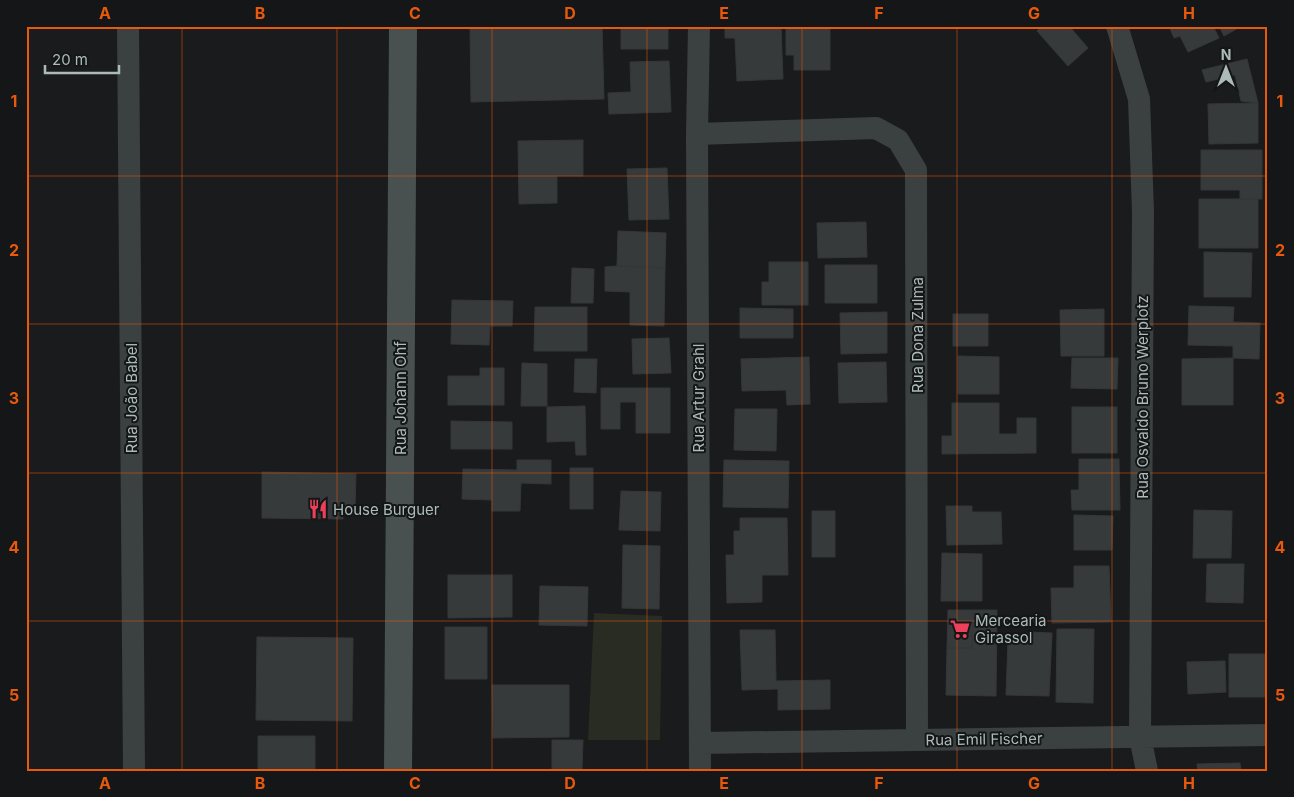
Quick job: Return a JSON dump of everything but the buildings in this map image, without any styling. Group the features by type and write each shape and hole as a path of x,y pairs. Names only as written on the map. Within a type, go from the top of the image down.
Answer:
{"main road":[{"name":"Rua Johann Ohf","path":"398,771 403,26"}],"street":[{"name":"Rua João Babel","path":"128,26 134,771"},
{"name":"Rua Artur Grahl","path":"699,26 697,134 700,771"},
{"name":"Rua Osvaldo Bruno Werplotz","path":"1117,26 1140,99 1144,212 1140,737 1147,771"},
{"name":"Rua Dona Zulma","path":"697,134 876,128 898,140 916,170 917,740"},
{"name":"Rua Emil Fischer","path":"700,743 1268,735"}],"shaded area":[{"path":"594,613 662,616 660,740 588,740"}],"place":[{"name":"House Burguer","path":"318,509"},
{"name":"Mercearia Girassol","path":"960,629"}]}
